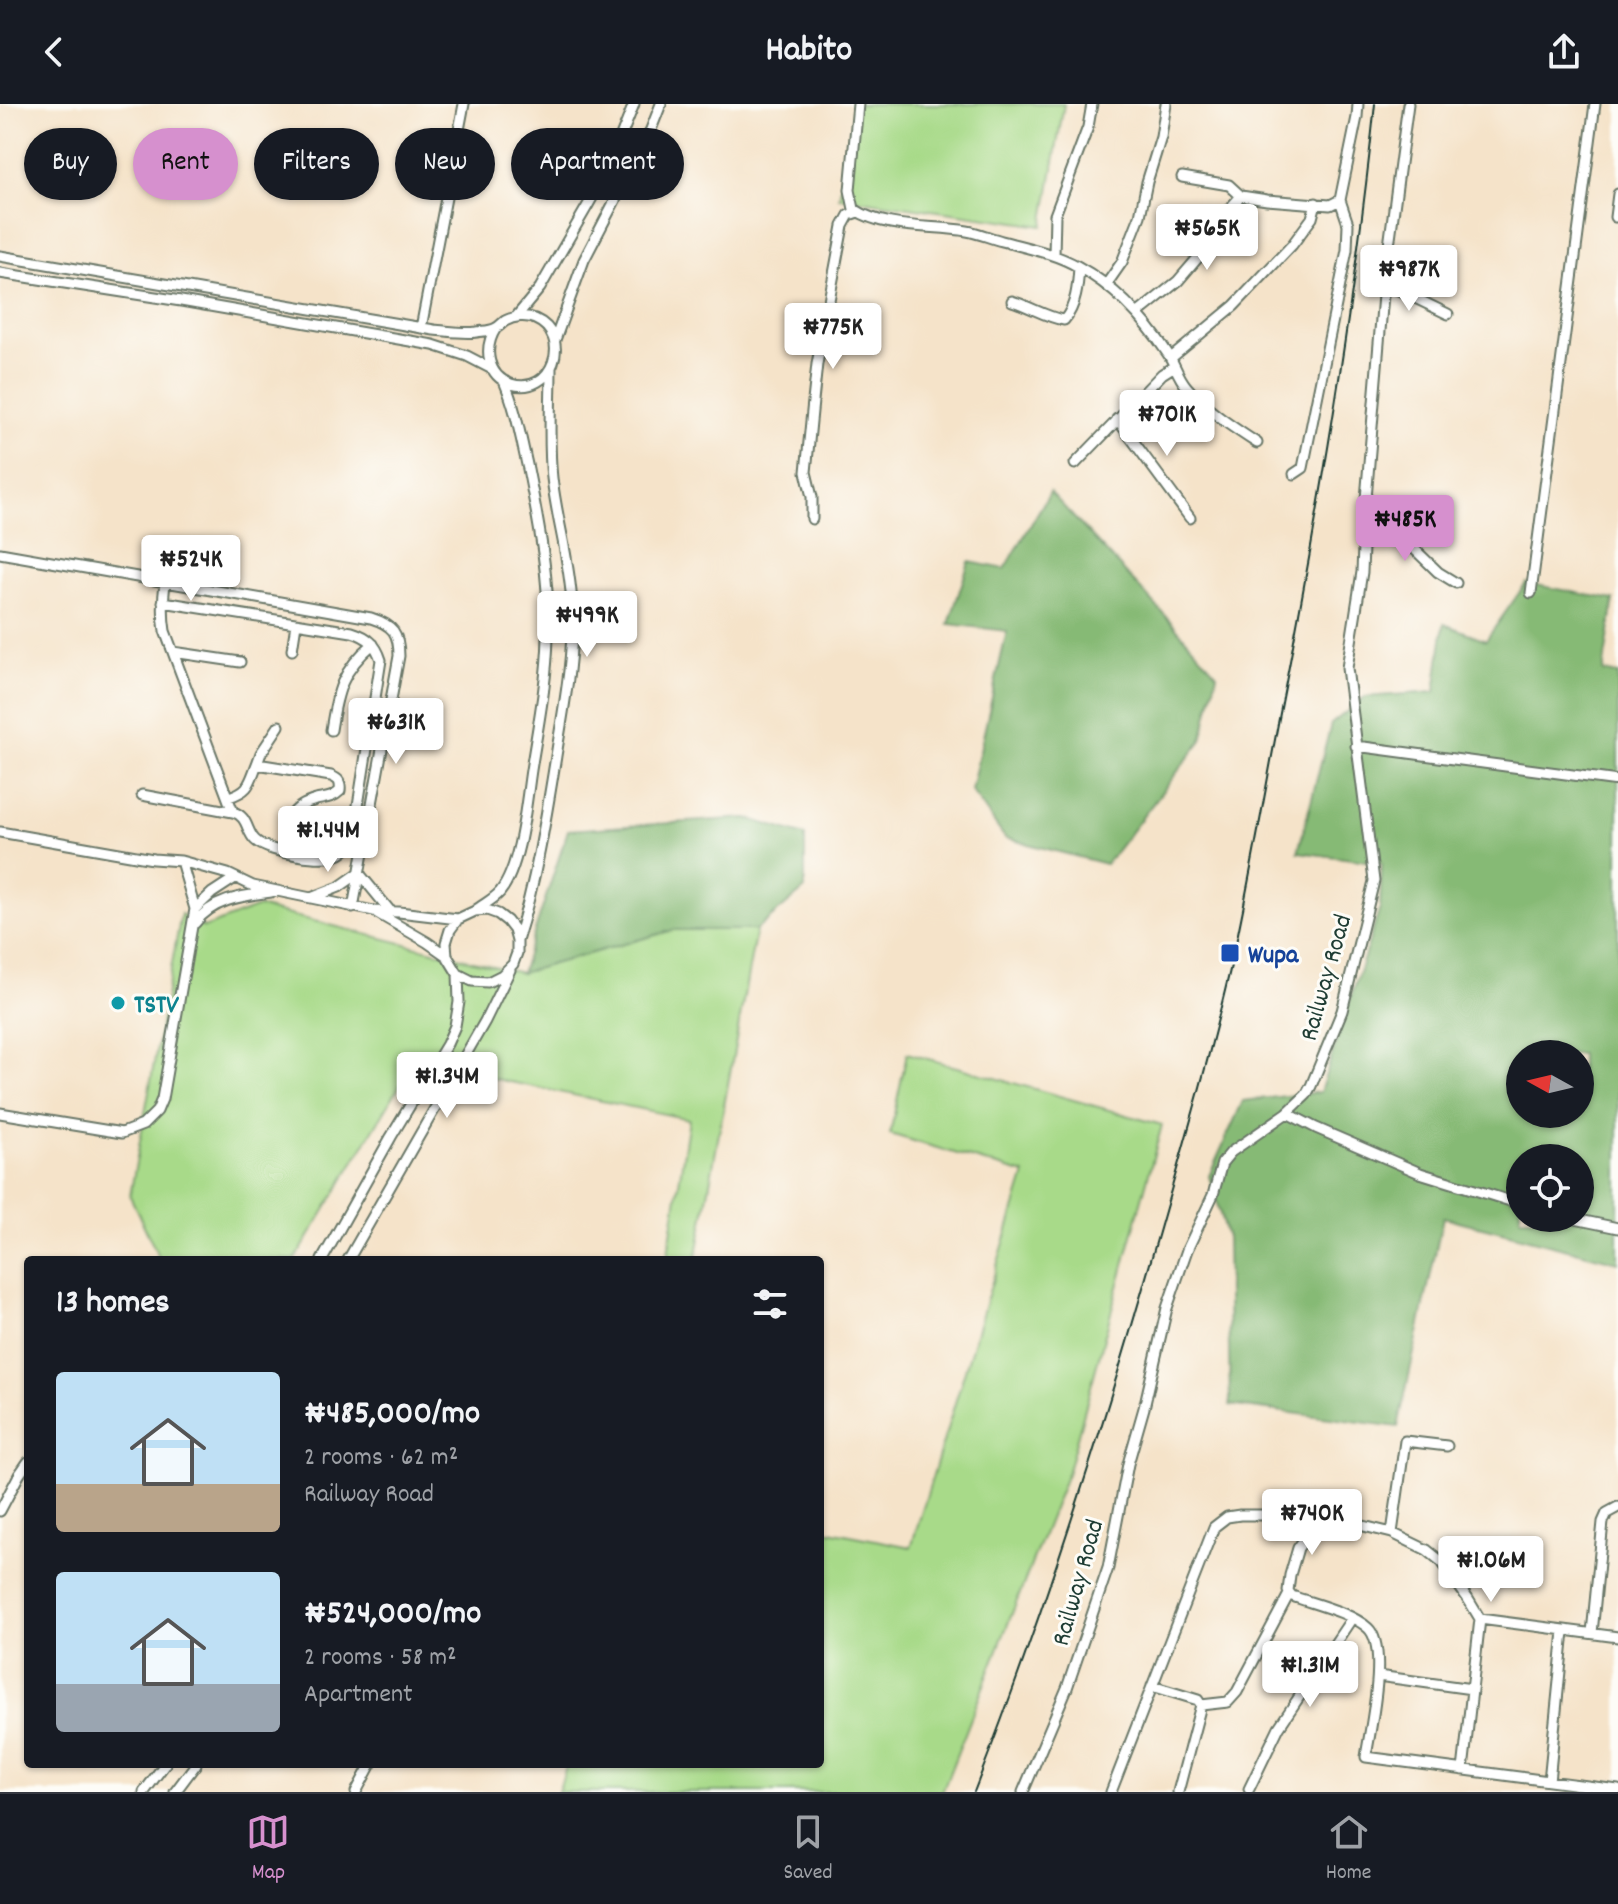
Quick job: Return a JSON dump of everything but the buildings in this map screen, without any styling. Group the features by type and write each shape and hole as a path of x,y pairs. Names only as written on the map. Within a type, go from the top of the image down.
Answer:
{"street":[{"path":"421,328 464,104"},
{"path":"516,317 540,288 608,169 634,104"},
{"path":"504,381 523,386 537,383 549,373 556,354 555,340 584,260 648,137 661,104"},
{"path":"858,104 850,190 854,209 872,218 924,228 969,231 1054,255 1079,267 1106,285 1137,314 1184,384 1209,409 1257,443"},
{"path":"1054,255 1055,215 1088,127 1092,104"},
{"path":"1106,285 1122,262 1140,216 1161,137 1166,104"},
{"path":"1294,474 1303,468 1347,250 1348,224 1340,200 1358,104"},
{"name":"Railway Road","path":"1023,1792 1067,1688 1108,1568 1128,1464 1167,1308 1187,1250 1213,1195 1222,1163 1231,1152 1287,1113 1311,1086 1342,1011 1374,881 1347,668 1362,572 1384,283 1408,104"},
{"path":"1531,593 1595,104"},
{"path":"1182,177 1229,185 1241,196 1267,200 1330,205 1340,200"},
{"path":"1618,194 1615,217 1618,217"},
{"path":"1137,314 1178,281 1220,232 1232,206 1241,196"},
{"path":"1075,464 1292,245 1312,218 1316,203"},
{"path":"812,519 812,497 806,472 817,364 843,226 849,215 858,212"},
{"path":"0,256 421,328 472,333 496,328"},
{"path":"1012,301 1057,319 1068,318 1079,267"},
{"path":"0,273 433,345 467,356 492,369 504,381 518,422 542,546 548,637 539,716 515,864 509,880 498,895 458,919 446,943 447,956"},
{"path":"1384,283 1448,314"},
{"path":"492,369 487,348 491,335 505,321 523,316 536,319 555,340"},
{"path":"517,941 547,811 572,639 570,573 550,449 551,368"},
{"path":"1117,419 1190,518"},
{"path":"1364,523 1404,539 1438,572 1456,583"},
{"path":"0,553 371,618 393,629 399,642 399,656 353,908"},
{"path":"165,582 162,613 165,631 233,812"},
{"path":"142,795 239,814 252,838 269,849 328,859 340,855 353,839 381,660 373,644 363,635 352,632 163,602"},
{"path":"292,650 296,624"},
{"path":"331,730 344,678 358,656 373,644"},
{"path":"173,652 240,662"},
{"path":"229,797 243,792 261,753 279,726"},
{"path":"1356,746 1618,781"},
{"path":"257,764 331,776 340,783 340,791 335,796 301,805 294,810 287,823 283,852"},
{"path":"0,832 153,859 181,861 253,886 353,908 458,919"},
{"path":"0,1113 122,1133 143,1125 157,1111 162,1099 195,909 181,861"},
{"path":"310,898 339,887 359,873"},
{"path":"359,873 391,912"},
{"path":"195,909 235,878"},
{"path":"192,926 201,915 229,899 276,892"},
{"path":"350,1256 485,1021 517,953 514,930 507,921 487,910 475,911"},
{"path":"324,1256 447,1044 455,1026 459,1002 458,974 447,956 374,911"},
{"path":"458,974 472,981 488,982 502,975 513,964"},
{"path":"1287,1113 1420,1173 1506,1200"},
{"path":"1594,1223 1618,1228"},
{"path":"1392,1533 1405,1441 1447,1446"},
{"path":"0,1511 24,1468"},
{"path":"1592,1633 1603,1522 1607,1513 1618,1507"},
{"path":"1111,1792 1214,1527 1221,1520 1240,1515 1285,1515 1347,1522 1392,1533 1427,1550 1442,1562 1480,1619 1463,1770"},
{"path":"1201,1705 1228,1702 1237,1692 1289,1594 1290,1575 1298,1548 1320,1518"},
{"path":"1289,1594 1352,1618 1370,1629 1379,1652 1366,1757 1618,1790"},
{"path":"1249,1789 1279,1727 1352,1618"},
{"path":"1480,1619 1618,1637"},
{"path":"1549,1781 1564,1631"},
{"path":"1378,1676 1472,1689"},
{"path":"1152,1686 1198,1700 1201,1705 1178,1792"},
{"path":"144,1792 162,1768"},
{"path":"175,1792 193,1768"},
{"path":"356,1792 369,1768"}],"green space":[{"path":"858,104 1064,104 1043,226 839,197"},
{"path":"1050,492 1217,674 1202,740 1106,864 1005,838 971,790 1007,631 949,624 969,562 1005,569"},
{"path":"1526,583 1614,600 1603,672 1618,674 1618,1262 1443,1217 1398,1427 1230,1405 1227,1238 1209,1176 1243,1101 1320,1092 1380,908 1382,863 1298,852 1331,724 1365,697 1435,692 1444,624 1486,640"},
{"path":"747,818 805,836 805,889 756,930 673,930 521,973 568,830"},
{"path":"258,907 521,973 673,930 756,930 697,1256 668,1256 689,1119 414,1062 297,1256 158,1256 130,1196 181,914 204,928"},
{"path":"907,1053 1162,1125 1068,1471 942,1792 558,1792 566,1768 824,1768 824,1530 911,1547 1025,1174 890,1134"}],"tram line":[{"path":"974,1792 1047,1592 1113,1389 1195,1106 1233,957 1322,483 1357,256 1375,104"}],"place":[{"name":"Wupa","path":"1230,953"},
{"name":"TSTV","path":"118,1003"}]}
